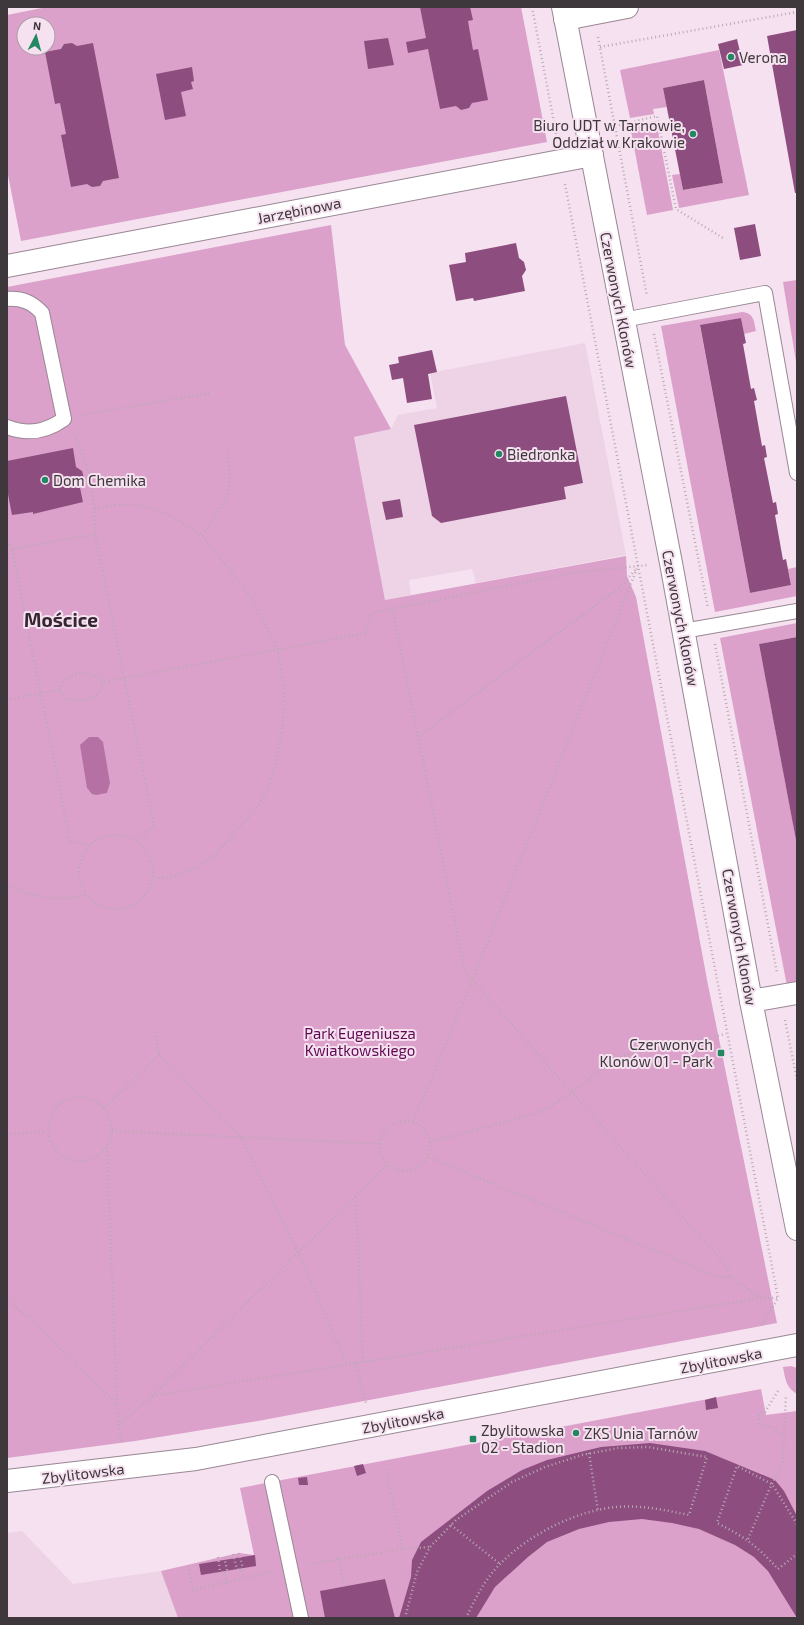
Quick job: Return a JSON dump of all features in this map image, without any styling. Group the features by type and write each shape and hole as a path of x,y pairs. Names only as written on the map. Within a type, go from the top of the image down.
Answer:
{"street":[{"path":"564,13 627,7"},
{"name":"Czerwonych Klonów","path":"564,13 683,631 751,1001 797,1229"},
{"name":"Jarzębinowa","path":"7,266 592,155"},
{"path":"751,1001 789,994"},
{"name":"Zbylitowska","path":"7,1482 196,1459 797,1345"}],"lane":[{"path":"623,320 765,293 797,473"},
{"path":"7,299 26,301 35,306 42,313 64,419 55,426 42,431 17,431 7,427"},
{"path":"683,631 797,611"},
{"path":"272,1482 301,1618"}],"path":[{"path":"532,7 726,1034 778,1298 759,1331"},
{"path":"600,47 797,12"},
{"path":"615,126 657,116 676,209 723,238"},
{"path":"137,842 154,825 95,534 95,509 83,449 64,419 211,393"},
{"path":"202,535 220,512 226,496 230,480 227,452"},
{"path":"95,509 134,504 151,508 166,513 202,535 251,597 278,650 284,687 283,722 270,783 259,805 229,840 211,858 196,868 175,876 152,879"},
{"path":"12,549 95,534"},
{"path":"7,541 12,549 70,841 90,845"},
{"path":"103,682 96,696 88,700 66,699 59,690 60,683 73,675 90,674 103,682 278,650 366,633 368,621 376,612 393,610 572,573 638,566"},
{"path":"419,736 620,588 638,566"},
{"path":"413,1122 472,981 638,566"},
{"path":"393,610 465,972 728,1268 729,1276 761,1298"},
{"path":"712,626 789,994 797,1080"},
{"path":"7,700 59,690"},
{"path":"113,835 126,836 137,842 145,849 150,858 153,869 149,889 142,898 134,904 124,908 113,909 103,907 94,902 86,895 81,885 79,869 83,853 90,845 101,838 113,835"},
{"path":"7,886 21,892 66,900 86,895"},
{"path":"155,1032 159,1055 241,1137 298,1252 347,1365"},
{"path":"430,1142 541,1112 573,1092 617,1057 726,1034"},
{"path":"104,1108 159,1055"},
{"path":"107,1147 92,1159 82,1162 72,1161 63,1157 55,1150 47,1132 48,1122 52,1112 59,1104 68,1099 79,1097 90,1098 104,1108 111,1121 112,1131 107,1147 117,1404 121,1447"},
{"path":"400,1121 413,1122 423,1128 430,1142 428,1157 421,1166 414,1170 405,1172 396,1171 387,1165 380,1152 382,1136 392,1124 400,1121"},
{"path":"112,1131 380,1144"},
{"path":"7,1134 47,1132"},
{"path":"428,1157 721,1278 729,1276"},
{"path":"120,1425 152,1396 387,1165"},
{"path":"356,1196 363,1362"},
{"path":"152,1396 761,1298 778,1298"},
{"path":"7,1300 28,1317 117,1404"},
{"path":"355,1363 366,1406"},
{"path":"778,1391 765,1412 759,1414 759,1425 772,1427 784,1436"},
{"path":"748,1539 783,1462 786,1395"},
{"path":"405,1618 417,1572 430,1547 451,1525 512,1482 545,1467 589,1453 618,1448 648,1448 706,1457 690,1515 658,1508 615,1507 573,1518 547,1530 517,1549 500,1564 477,1595 466,1618"},
{"path":"589,1453 598,1511"},
{"path":"797,1524 772,1484 737,1466 717,1523 748,1539 759,1547 778,1569 797,1554"},
{"path":"386,1469 403,1549"},
{"path":"451,1525 500,1564"},
{"path":"188,1566 193,1590 338,1558 403,1549 430,1547"},
{"path":"239,1553 243,1568 241,1570 244,1578"},
{"path":"232,1554 237,1569 241,1570"},
{"path":"224,1556 227,1570 224,1573"},
{"path":"218,1557 220,1571 224,1573 227,1582"},
{"path":"338,1558 345,1587"}],"shaded area":[{"path":"585,343 626,555 476,583 472,569 409,580 411,595 385,600 354,437 391,429 398,415 437,408 430,373"},
{"path":"89,737 98,737 103,742 110,783 107,793 96,795 92,794 87,788 80,745"},
{"path":"22,1531 73,1584 161,1571 178,1618 7,1618 7,1533"}],"green space":[{"path":"47,7 521,7 547,142 21,241 7,170 7,15"},
{"path":"719,50 749,195 679,208 672,175 680,174 683,190 723,183 704,80 663,88 667,107 653,109 654,114 630,118 620,70"},
{"path":"656,121 673,210 647,215 630,126"},
{"name":"Park Eugeniusza Kwiatkowskiego","path":"331,225 345,345 391,429 354,437 385,600 626,556 627,576 636,597 708,985 777,1323 258,1421 135,1441 7,1458 7,287"},
{"path":"797,280 797,368 783,282"},
{"path":"742,312 749,314 753,318 756,331 744,334 741,318 700,326 750,593 791,585 788,569 797,567 797,596 715,612 661,326"},
{"path":"797,623 797,637 759,644 797,844 797,985 787,986 720,638"},
{"path":"791,1366 797,1368 797,1394 790,1389 784,1375 783,1367"},
{"path":"761,1389 766,1415 797,1411 797,1618 178,1618 161,1571 239,1553 254,1555 240,1488"}],"building":[{"path":"420,7 470,7 473,20 468,21 473,50 478,49 488,100 472,103 469,108 461,110 456,106 440,109 428,49 408,53 406,42 426,38"},
{"path":"797,30 797,193 795,193 767,36"},
{"path":"388,38 394,65 368,69 364,41"},
{"name":"Verona","path":"737,39 743,65 724,69 718,44"},
{"path":"72,43 77,46 93,43 119,178 103,181 100,186 92,187 87,184 71,187 61,135 66,134 60,103 55,104 46,56 56,56 56,50 61,49 64,44"},
{"path":"192,67 194,81 191,82 193,89 181,92 186,116 165,120 156,74"},
{"name":"Biuro UDT w Tarnowie, Oddział w Krakowie","path":"704,80 723,183 683,190 663,88"},
{"path":"755,224 761,256 740,260 734,228"},
{"path":"516,243 519,258 524,262 526,270 522,276 525,291 474,301 473,298 456,301 449,265 466,262 465,253"},
{"path":"741,318 746,343 743,344 751,389 754,388 757,400 754,401 762,446 765,445 767,457 764,458 773,503 776,502 778,514 775,515 783,560 786,559 791,585 750,593 700,325"},
{"path":"432,350 437,372 428,374 432,399 407,403 403,378 392,380 389,365 399,363 398,357"},
{"name":"Biedronka","path":"566,396 583,483 564,487 566,499 441,523 432,516 414,425"},
{"name":"Dom Chemika","path":"73,448 76,467 82,471 84,478 79,483 83,502 33,514 33,512 12,515 7,489 7,461"},
{"path":"400,499 403,517 386,520 382,502"},
{"path":"797,637 797,840 796,840 759,644"},
{"path":"716,1397 718,1408 706,1410 705,1400"},
{"path":"650,1443 705,1451 775,1480 784,1491 797,1516 797,1618 768,1571 754,1557 735,1545 699,1529 672,1523 642,1519 609,1522 579,1529 547,1542 495,1587 476,1618 399,1618 411,1577 412,1560 421,1542 487,1491 522,1470 547,1460 601,1447"},
{"path":"363,1464 366,1473 357,1476 354,1466"},
{"path":"307,1477 308,1485 299,1485 298,1478"},
{"path":"255,1555 256,1566 201,1575 199,1564"},
{"path":"385,1579 395,1618 325,1618 320,1591"}],"place":[{"name":"Verona","path":"731,57"},
{"name":"Biuro UDT w Tarnowie, Oddział w Krakowie","path":"693,134"},
{"name":"Biedronka","path":"499,454"},
{"name":"Dom Chemika","path":"45,480"},
{"name":"Czerwonych Klonów 01 - Park","path":"721,1053"},
{"name":"ZKS Unia Tarnów","path":"576,1433"},
{"name":"Zbylitowska 02 - Stadion","path":"473,1439"}],"district":[{"name":"Mościce","path":"61,619"}]}
